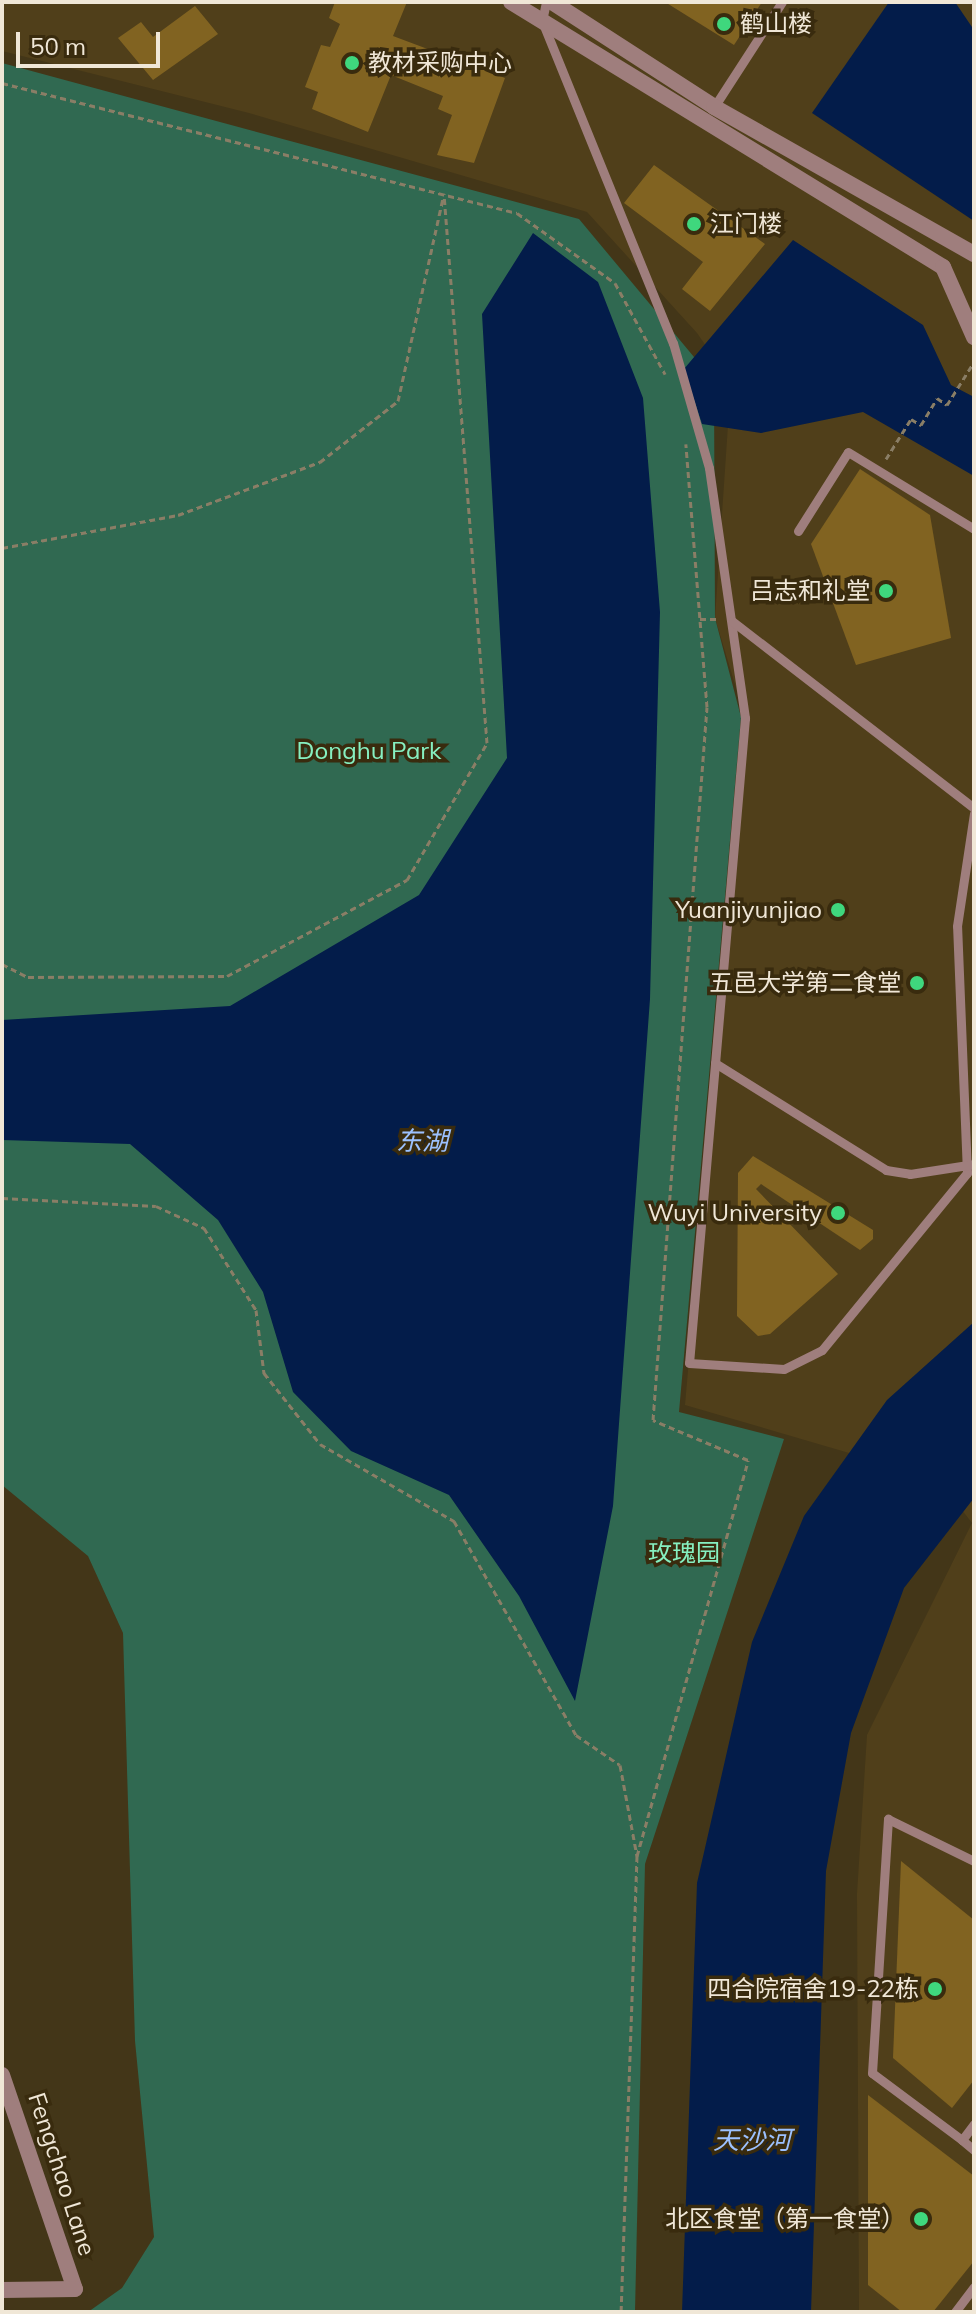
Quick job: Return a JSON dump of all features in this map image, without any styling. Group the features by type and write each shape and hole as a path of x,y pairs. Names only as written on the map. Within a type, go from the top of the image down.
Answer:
{"street":[{"path":"511,2 943,267 974,337"},
{"path":"552,2 714,107 966,252"},
{"name":"Fengchao Lane","path":"2,2075 75,2289 2,2290"}],"lane":[{"path":"546,2 542,21 673,343 709,468 745,718 689,1363 784,1369 822,1350 967,1173 970,1165 957,926 974,810 732,621"},
{"path":"714,107 782,2"},
{"path":"798,531 848,452 974,529"},
{"path":"715,1063 886,1170 910,1174 970,1165"},
{"path":"974,1861 888,1819 872,2073 974,2150"},
{"path":"962,2140 974,2124"},
{"path":"955,2312 974,2287"}],"path":[{"path":"2,83 517,213 615,283 668,378"},
{"path":"2,548 178,515 320,462 398,401 444,194"},
{"path":"2,964 28,977 227,976 407,880 487,743 444,194"},
{"path":"879,471 911,419 921,425 937,398 947,405 974,362"},
{"path":"637,1856 748,1460 653,1420 707,707 686,436"},
{"path":"2,1198 156,1206 204,1228 256,1310 264,1373 320,1444 454,1521 576,1735 620,1765 637,1856 621,2312"}],"shaded area":[{"name":"Wuyi University","path":"2,2 974,2 974,2312 859,2312 857,1894 867,1735 972,1523 938,1479 685,1405 745,718 715,618 728,425 724,372 697,333 587,212 249,113 2,51"}],"green space":[{"name":"Donghu Park","path":"2,63 579,219 714,381 715,618 741,717 679,1412 784,1439 645,1864 635,2312 88,2312 122,2288 154,2237 135,2041 123,1633 88,1556 2,1485"}],"water":[{"path":"889,2 955,2 974,30 974,221 812,113"},
{"name":"东湖","path":"533,233 598,282 643,398 660,612 650,999 613,1506 575,1701 519,1596 449,1495 351,1451 293,1392 263,1292 218,1220 130,1144 2,1140 2,1020 230,1006 419,895 507,758 482,314"},
{"path":"793,240 923,325 951,385 974,397 974,476 863,412 761,433 702,424 684,369"},
{"name":"天沙河","path":"974,1322 974,1498 904,1588 851,1733 826,1871 811,2312 682,2312 697,1883 752,1642 804,1516 887,1400"}],"building":[{"path":"335,2 407,2 393,36 505,78 474,163 437,155 452,115 438,109 443,96 391,75 368,132 312,109 318,92 305,87 321,45 330,47 340,24 329,18"},
{"name":"鹤山楼","path":"665,2 762,2 734,45"},
{"path":"195,6 218,34 153,80 118,38 141,22 153,37"},
{"name":"江门楼","path":"654,165 765,244 710,311 682,289 703,262 624,203"},
{"name":"吕志和礼堂","path":"860,469 930,515 951,638 856,665 811,544"},
{"path":"753,1156 873,1230 873,1239 860,1250 761,1184 756,1189 838,1274 770,1334 758,1336 737,1316 738,1173"},
{"name":"四合院宿舍19-22栋","path":"901,1861 974,1920 974,2080 952,2108 893,2058"},
{"name":"北区食堂（第一食堂）","path":"868,2095 974,2176 974,2261 933,2312 902,2312 868,2285"}],"place":[{"name":"鹤山楼","path":"724,24"},
{"name":"教材采购中心","path":"352,63"},
{"name":"江门楼","path":"694,224"},
{"name":"吕志和礼堂","path":"886,591"},
{"name":"Yuanjiyunjiao","path":"838,910"},
{"name":"五邑大学第二食堂","path":"917,983"},
{"name":"Wuyi University","path":"838,1213"},
{"name":"四合院宿舍19-22栋","path":"935,1989"},
{"name":"北区食堂（第一食堂）","path":"921,2219"}],"park label":[{"name":"玫瑰园","path":"684,1553"}]}
